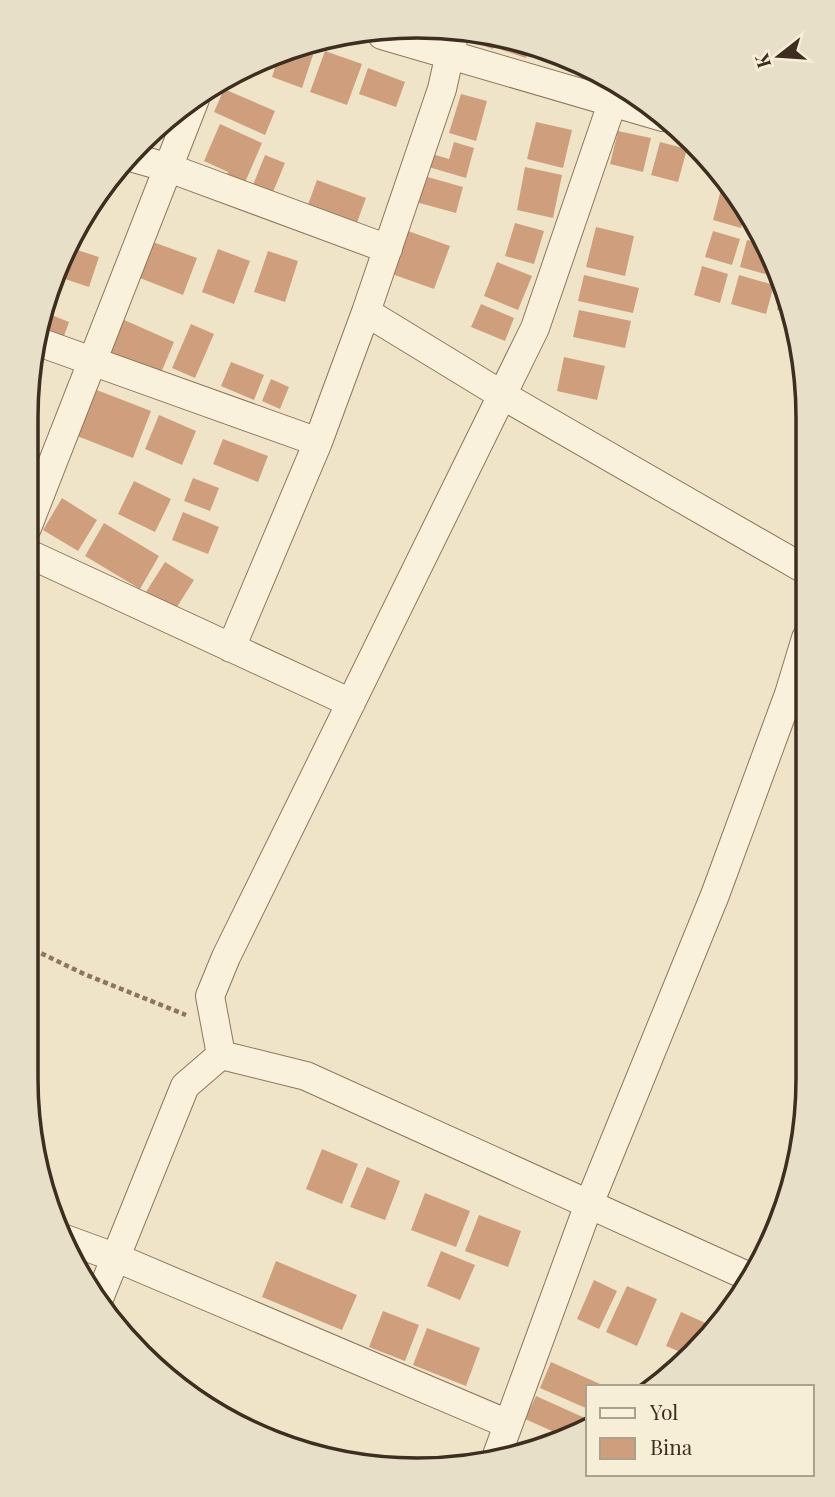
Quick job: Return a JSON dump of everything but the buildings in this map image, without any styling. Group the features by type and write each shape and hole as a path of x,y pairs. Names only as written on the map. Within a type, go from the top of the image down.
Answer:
{"street":[{"path":"411,38 452,43 608,90"},
{"path":"231,648 318,442 366,312 442,89 452,43"},
{"path":"221,1055 210,996 232,945 535,328 615,94"},
{"path":"38,500 189,116"},
{"path":"140,161 169,168 388,249"},
{"path":"366,312 502,395 796,564"},
{"path":"46,344 318,442"},
{"path":"38,557 351,703"},
{"path":"499,1449 589,1204 715,895 796,671"},
{"path":"221,1055 306,1076 743,1274"},
{"path":"103,1291 185,1086 221,1055"},
{"path":"76,1243 508,1424"}],"path":[{"path":"38,952 84,974 188,1016"}]}
